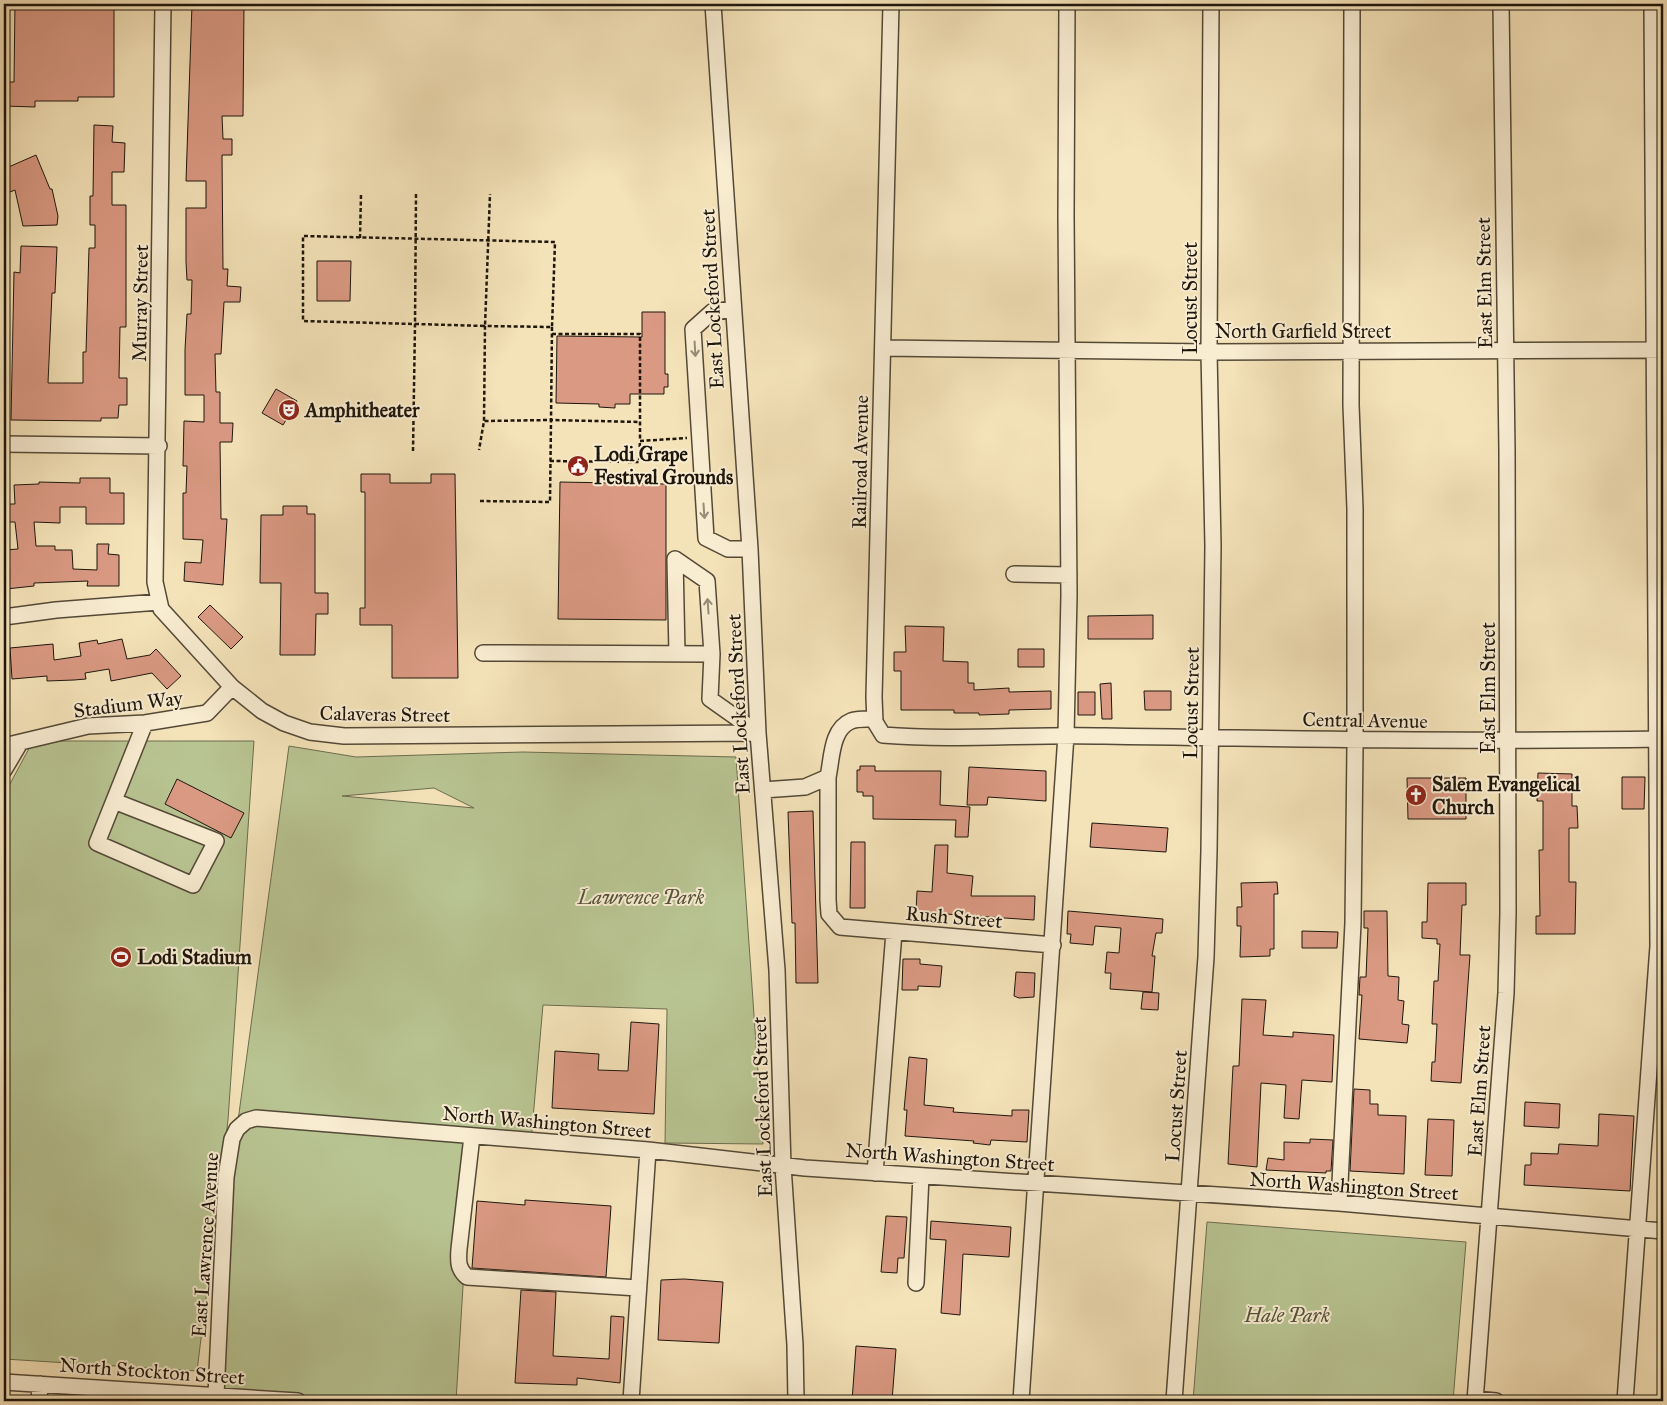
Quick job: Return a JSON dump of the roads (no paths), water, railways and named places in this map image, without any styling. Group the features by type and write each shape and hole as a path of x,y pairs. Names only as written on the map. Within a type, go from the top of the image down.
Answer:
{"street":[{"name":"Murray Street","path":"159,602 155,582 159,446 163,4"},
{"name":"East Lockeford Street","path":"713,4 732,309 750,549 758,733 777,970 783,1166 795,1345 796,1401"},
{"name":"Railroad Avenue","path":"875,719 891,4"},
{"path":"1021,1401 1066,735 1069,574 1067,4"},
{"name":"Locust Street","path":"1174,1401 1206,957 1213,546 1209,352 1211,4"},
{"path":"1339,1203 1353,923 1355,740 1352,4"},
{"name":"East Elm Street","path":"1475,1400 1506,993 1507,741 1501,4"},
{"path":"1625,1401 1658,946 1660,739 1658,350 1652,4"},
{"path":"732,309 712,312 693,328 706,538 728,549 750,549"},
{"name":"North Garfield Street","path":"883,348 1209,352 1505,349 1658,350"},
{"path":"4,444 159,446"},
{"path":"677,654 675,559 707,581 712,654 710,699 758,733"},
{"path":"1014,574 1069,574"},
{"path":"4,617 56,610 159,602"},
{"name":"Calaveras Street","path":"159,602 162,609 232,687 262,711 284,723 310,732 344,736 758,733"},
{"path":"483,653 712,654"},
{"name":"Stadium Way","path":"4,746 88,726 145,723 207,713 232,687"},
{"path":"763,790 805,787 828,777 836,737 842,727 852,720 875,719 883,735 912,738 1066,735"},
{"path":"114,801 216,841 193,885 97,843 145,723"},
{"name":"Central Avenue","path":"1066,735 1355,740 1660,739"},
{"path":"4,770 20,743"},
{"name":"Rush Street","path":"828,777 829,914 840,927 1053,945"},
{"path":"875,1173 894,932"},
{"name":"North Washington Street","path":"238,1128 246,1121 256,1118 648,1150 783,1166 1339,1203 1663,1231"},
{"name":"East Lawrence Avenue","path":"216,1395 226,1177 232,1139 238,1128"},
{"path":"472,1136 459,1249 458,1264 461,1272 467,1277 638,1288"},
{"path":"631,1401 648,1150"},
{"path":"916,1283 921,1176"},
{"name":"North Stockton Street","path":"4,1382 298,1401"},
{"path":"39,1401 40,1384"},
{"path":"1475,1400 1496,1401"}],"place":[{"name":"Amphitheater","path":"289,410"},
{"name":"Lodi Grape Festival Grounds","path":"578,466"},
{"name":"Salem Evangelical Church","path":"1416,795"},
{"name":"Lodi Stadium","path":"121,957"}],"park label":[{"name":"Lawrence Park","path":"641,897"},
{"name":"Hale Park","path":"1287,1315"}]}
